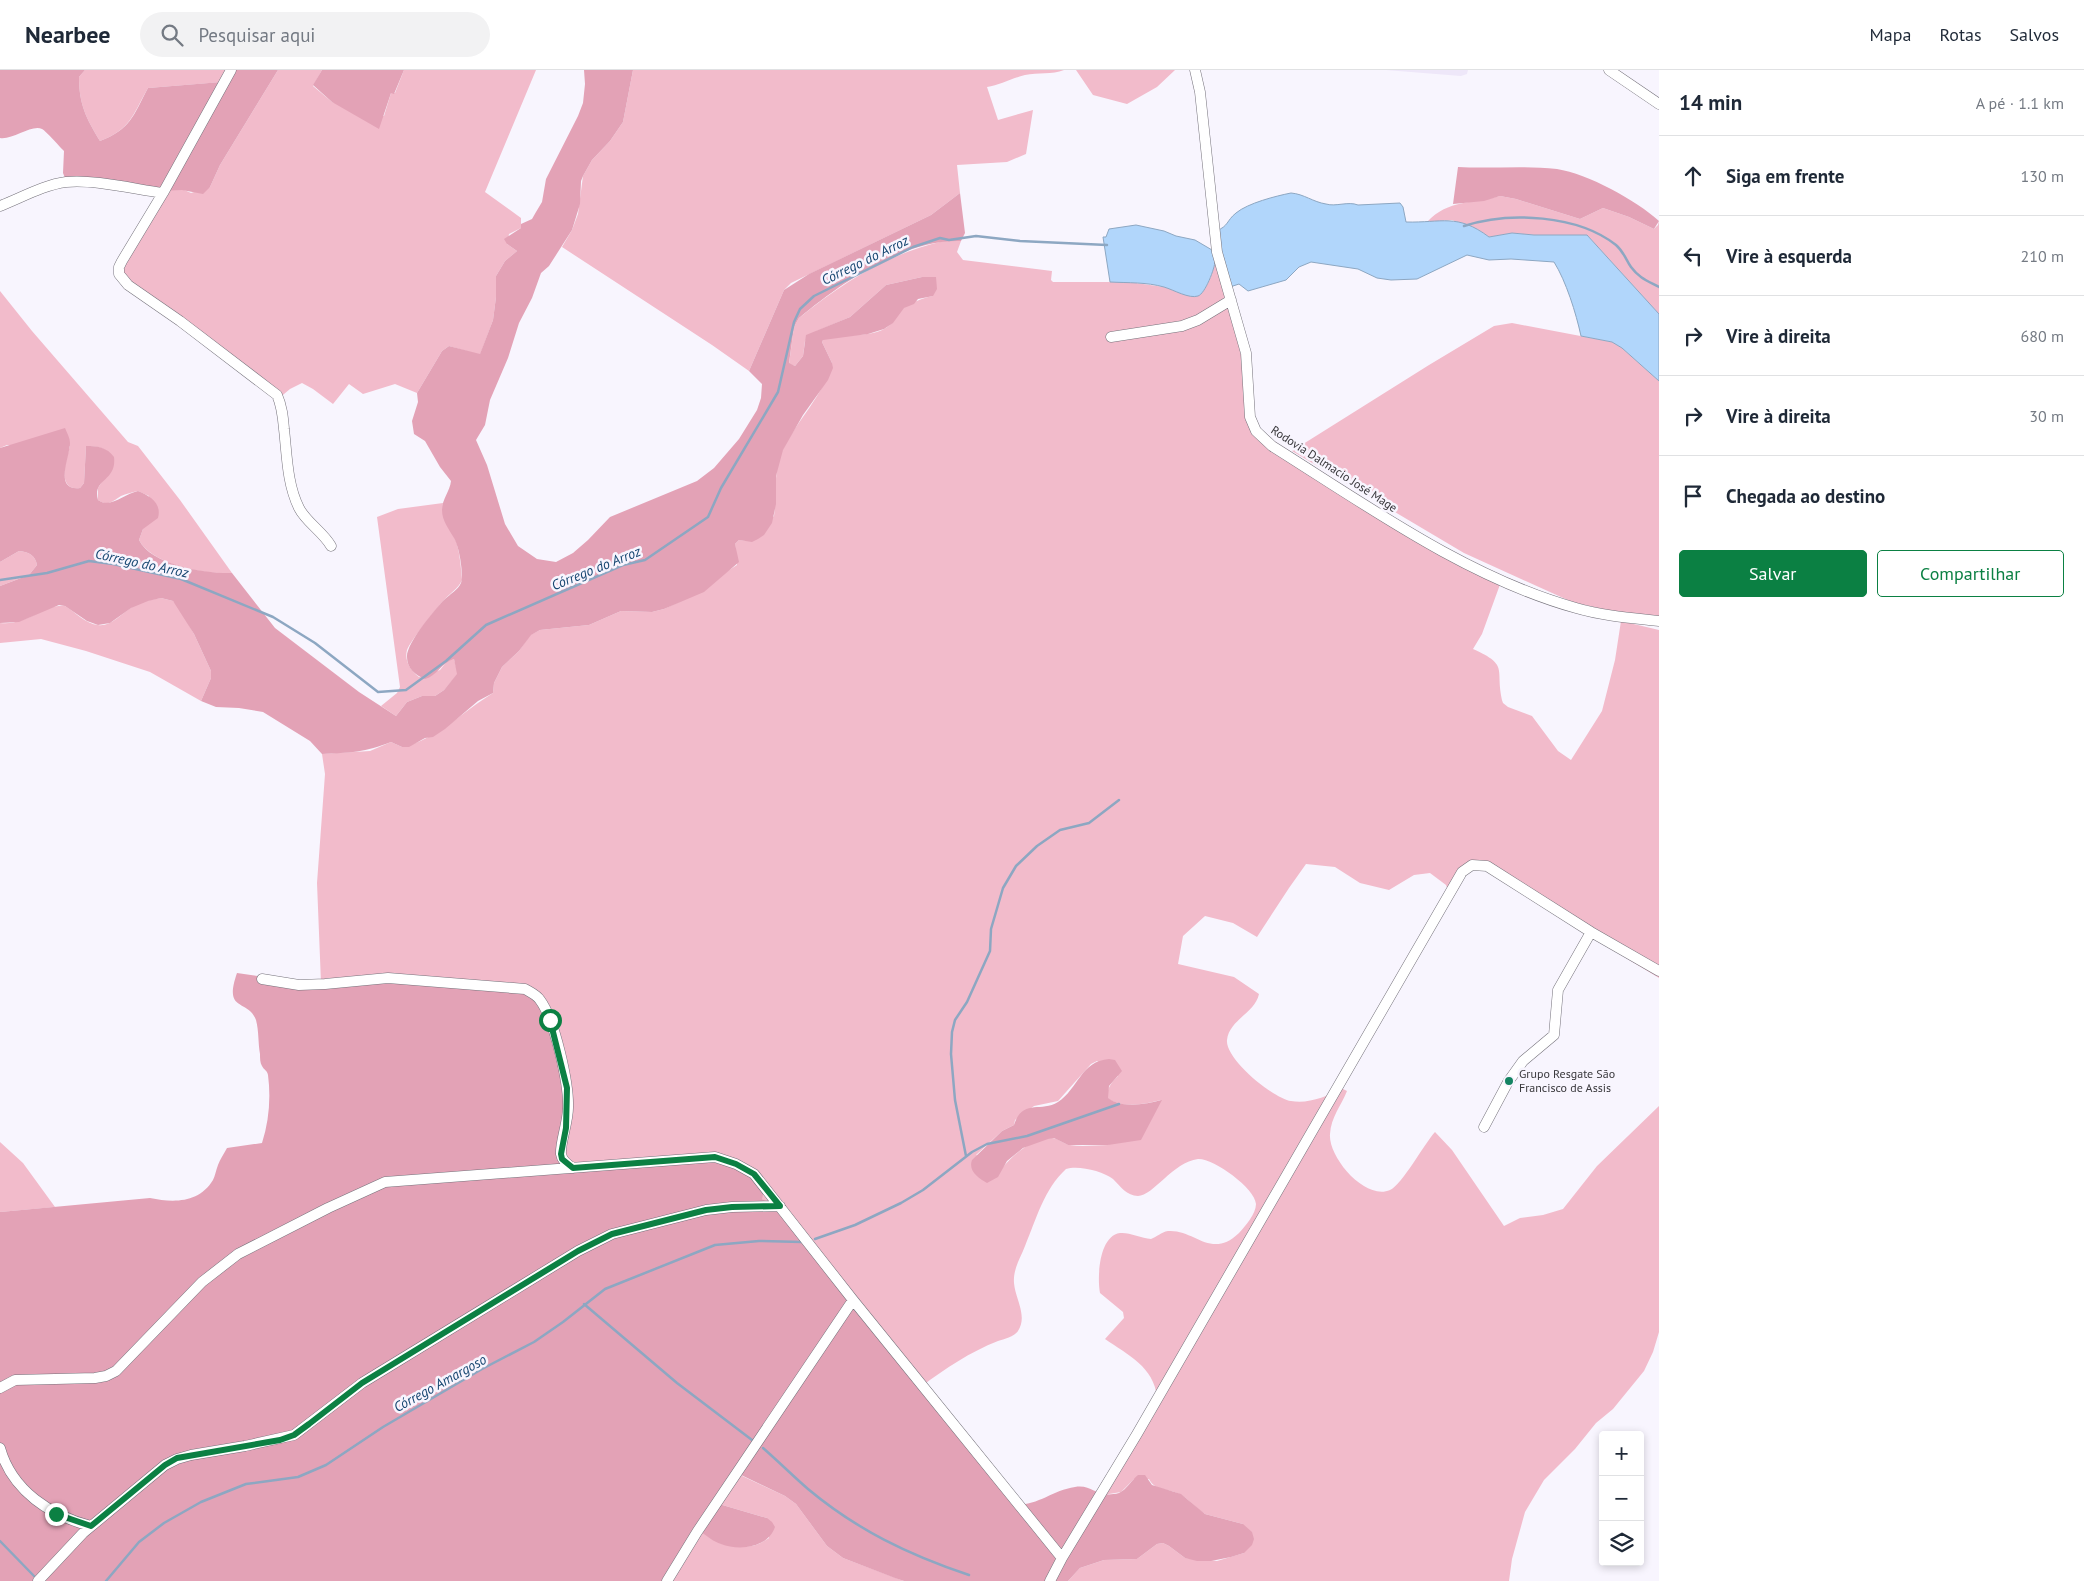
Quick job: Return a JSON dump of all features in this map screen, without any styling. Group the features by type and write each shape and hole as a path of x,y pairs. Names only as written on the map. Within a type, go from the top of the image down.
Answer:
{"street":[{"path":"231,70 122,261 119,267 119,274 128,285 180,321 277,395 282,411 290,480 296,500 302,514 319,529 331,546"},
{"name":"Rodovia Dalmacio José Mage","path":"1194,70 1200,92 1218,252 1246,353 1250,416 1252,424 1263,439 1389,520 1471,567 1575,608 1601,614 1659,621"},
{"path":"1609,70 1659,104"},
{"path":"0,206 65,182 92,183 162,193"},
{"path":"1112,337 1182,326 1198,320 1231,300"},
{"path":"1050,1581 1462,872 1472,865 1488,866 1591,932 1659,971"},
{"path":"1484,1127 1523,1061 1554,1035 1558,990 1591,932"},
{"path":"262,978 299,985 388,978 525,989 540,999 550,1020 567,1088 566,1128 561,1154 562,1159 573,1168"},
{"path":"0,1388 14,1380 95,1378 106,1376 116,1371 202,1282 232,1258 385,1182 715,1157 736,1164 754,1174 852,1300 1062,1558"},
{"path":"38,1581 56,1560 91,1526 165,1465 177,1458 280,1440 294,1435 362,1383 578,1251 612,1234 706,1210 732,1207 780,1206"},
{"path":"667,1581 697,1532 852,1300"},
{"path":"0,1448 13,1476 28,1494 56,1514 91,1526"}],"shaded area":[{"path":"0,70 85,70 79,77 80,95 87,118 100,141 118,132 125,126 148,88 221,82 225,70 278,70 220,165 210,187 203,194 182,190 160,191 65,178 63,173 64,151 42,129 33,129 11,137 0,138"},
{"path":"85,70 225,70 222,82 148,88 130,121 118,132 100,141 87,118 80,95 79,77"},
{"path":"278,70 322,70 313,86 332,102 384,116 391,93 395,93 404,70 536,70 485,192 521,218 521,228 509,234 507,244 517,251 505,261 496,276 493,320 480,355 449,346 442,351 417,393 395,384 363,394 349,384 333,404 302,383 290,389 278,399 121,284 121,258 160,191 182,189 191,193 210,187 220,165"},
{"path":"322,70 404,70 394,94 391,93 379,129 332,102 313,85"},
{"path":"584,70 633,70 623,122 610,141 592,160 583,176 580,204 572,230 549,266 541,273 532,298 519,323 508,358 490,400 485,425 476,440 487,465 505,524 518,546 537,559 556,562 573,553 610,517 697,481 714,468 739,439 757,410 761,398 762,384 749,371 784,290 809,274 931,215 960,193 965,233 961,241 939,242 896,255 854,278 799,318 794,327 789,363 795,366 803,356 806,335 850,317 886,285 922,277 936,277 937,289 933,296 918,299 914,304 904,308 893,323 884,329 868,334 823,340 822,342 833,368 828,380 803,415 783,450 776,476 776,504 772,523 764,535 758,539 752,542 739,540 735,544 739,562 704,592 664,609 652,612 621,611 589,625 540,630 531,635 519,651 502,667 494,683 493,693 478,701 433,737 425,738 409,747 402,747 391,742 365,750 341,753 322,754 310,741 263,712 216,707 201,701 211,678 211,671 194,634 173,601 161,598 148,601 131,608 110,623 98,625 87,621 65,606 59,605 19,622 0,623 0,586 29,575 37,565 31,555 19,551 0,562 0,448 65,428 70,443 65,472 67,484 72,488 80,488 84,483 86,446 98,447 105,449 114,457 114,465 109,476 98,488 98,500 107,503 112,502 138,491 147,495 157,504 158,518 143,529 139,540 145,549 155,556 167,562 195,570 232,573 275,628 359,692 396,716 407,702 422,696 435,696 444,690 457,674 454,659 425,679 412,671 408,665 407,657 411,644 422,627 440,604 458,588 462,579 458,547 442,514 443,502 451,481 440,467 425,441 414,434 412,421 418,402 417,393 442,351 449,346 480,354 493,320 496,276 505,261 517,251 507,244 504,239 521,228 521,224 532,219 542,202 546,179 583,103"},
{"path":"633,70 1064,70 1025,75 987,87 998,120 1033,110 1026,154 1007,162 957,165 960,193 931,215 791,283 784,290 749,371 562,247 572,230 578,214 583,176 592,160 610,141 623,122"},
{"path":"1076,70 1175,70 1157,87 1127,104 1093,95"},
{"path":"1386,70 1468,70 1467,74 1461,76"},
{"path":"1458,167 1532,167 1569,172 1583,176 1611,189 1638,205 1659,221 1654,229 1629,217 1603,208 1580,219 1516,199 1500,196 1484,201 1453,204"},
{"path":"1500,196 1516,199 1580,219 1603,208 1629,217 1654,229 1659,221 1659,314 1587,235 1512,233 1489,237 1479,230 1452,220 1427,222 1444,209 1452,206"},
{"path":"944,241 961,241 957,252 963,260 1052,271 1051,280 1053,282 1129,282 1164,287 1197,296 1207,285 1215,260 1240,349 1252,427 1441,548 1502,579 1482,634 1473,649 1485,655 1497,665 1503,703 1508,707 1532,716 1558,751 1571,760 1602,711 1615,660 1621,621 1659,630 1659,978 1487,870 1468,870 1451,898 1446,885 1430,873 1414,875 1389,890 1360,883 1335,867 1306,864 1257,937 1233,923 1205,916 1183,936 1178,964 1234,977 1259,994 1253,1006 1232,1027 1227,1040 1228,1048 1234,1057 1263,1086 1283,1099 1297,1102 1317,1099 1341,1088 1347,1091 1332,1122 1331,1143 1335,1154 1350,1175 1370,1189 1380,1192 1390,1190 1401,1181 1435,1132 1452,1150 1504,1226 1520,1218 1543,1215 1563,1209 1597,1166 1659,1106 1659,1332 1653,1352 1644,1371 1613,1409 1596,1423 1575,1449 1544,1480 1525,1512 1512,1559 1509,1581 1068,1581 1080,1568 1104,1560 1137,1559 1157,1544 1163,1543 1185,1558 1217,1561 1244,1553 1243,1524 1205,1514 1181,1495 1154,1486 1149,1479 1134,1479 1121,1492 1103,1495 1157,1397 1151,1378 1145,1370 1131,1356 1105,1339 1124,1318 1123,1312 1100,1293 1099,1268 1101,1258 1108,1241 1120,1233 1151,1239 1168,1231 1178,1232 1211,1244 1220,1244 1229,1241 1239,1233 1250,1220 1256,1208 1254,1197 1241,1182 1213,1163 1198,1159 1189,1161 1172,1172 1150,1191 1138,1196 1127,1192 1109,1176 1084,1168 1066,1169 1046,1195 1016,1269 1014,1283 1022,1319 1018,1331 968,1355 922,1386 762,1199 749,1167 735,1158 578,1171 321,983 317,883 325,774 322,754 370,751 391,742 402,747 427,738 493,693 494,683 502,667 519,651 530,635 540,630 589,625 621,611 652,612 664,609 681,601 737,565 735,544 739,540 749,541 774,516 776,475 782,451 817,397 828,375 832,363 822,342 823,339 877,332 889,326 905,307 933,296 922,277 886,285 850,317 817,331 805,341 803,356 795,366 789,364 794,327 799,318 849,281 885,261 924,246","holes":["1097,1061 1118,1076 1110,1086 1107,1098 1127,1105 1161,1100 1108,1145 1075,1146 1054,1138 1045,1139 1031,1143 1003,1167 976,1155 1002,1131 1014,1125 1015,1120 1034,1106 1058,1101 1091,1064"]},
{"path":"0,291 128,442 138,446 180,500 232,573 208,572 181,567 155,556 146,549 139,540 149,496 138,491 121,496 108,503 98,500 98,488 114,463 108,451 86,446 84,483 80,488 73,488 65,480 64,473 70,446 7,445 0,448"},
{"path":"1512,323 1612,342 1622,348 1659,381 1659,622 1572,602 1464,553 1292,451 1494,326"},
{"path":"443,503 443,514 457,544 462,580 418,632 409,645 406,658 413,672 419,677 440,670 448,660 454,659 458,674 444,690 435,696 422,696 407,702 396,716 381,706 397,693 400,687 377,517 398,509"},
{"path":"19,551 31,555 37,565 29,575 0,586 0,562"},
{"path":"161,598 173,601 178,606 194,634 211,671 211,678 201,701 150,672 86,651 41,639 0,643 0,623 19,621 49,608 65,606 89,622 103,625 112,622 135,605"},
{"path":"237,973 307,983 362,981 525,991 542,1003 568,1086 564,1170 734,1158 749,1167 765,1185 762,1199 779,1209 1016,1505 1032,1503 1075,1487 1086,1488 1105,1494 1119,1493 1138,1475 1145,1475 1152,1485 1181,1494 1205,1514 1243,1524 1252,1532 1254,1539 1252,1545 1244,1553 1231,1557 1211,1561 1197,1561 1185,1558 1163,1543 1157,1544 1137,1559 1104,1560 1080,1568 1068,1581 904,1581 843,1558 827,1546 796,1504 785,1496 739,1474 719,1504 767,1518 775,1527 771,1534 766,1540 752,1546 736,1547 718,1543 701,1532 669,1581 0,1581 0,1212 150,1198 168,1201 185,1200 201,1193 207,1188 213,1180 227,1148 262,1143 269,1109 268,1075 260,1062 256,1020 248,1009 235,1000 233,994"},
{"path":"1115,1060 1122,1071 1109,1086 1108,1098 1127,1105 1162,1100 1141,1140 1108,1145 1068,1145 1054,1138 1048,1139 1023,1148 1007,1161 998,1177 987,1183 975,1174 971,1168 972,1160 1002,1131 1014,1125 1022,1112 1027,1109 1058,1102 1065,1097 1086,1070 1100,1061"},
{"path":"0,1142 23,1163 55,1207 0,1212"},
{"path":"738,1474 785,1496 796,1504 827,1546 843,1558 904,1581 669,1581 701,1531 727,1543 743,1547 760,1543 769,1538 767,1518 719,1504"}],"water":[{"path":"1291,193 1330,205 1400,203 1403,207 1406,222 1458,222 1468,225 1489,237 1512,233 1587,235 1659,314 1659,381 1622,348 1612,342 1581,336 1563,278 1554,262 1511,259 1489,260 1467,255 1417,279 1391,280 1377,278 1358,269 1311,262 1299,267 1286,280 1248,291 1239,284 1230,287 1216,231 1223,227 1241,209 1270,198"},
{"path":"1136,225 1195,240 1212,250 1215,264 1201,294 1194,297 1157,285 1110,282 1103,237 1106,237 1109,229"}],"waterway":[{"name":"Córrego do Arroz","path":"1464,226 1501,218 1522,218 1543,219 1583,227 1616,245 1637,274 1659,287"},
{"name":"Córrego do Arroz","path":"0,580 47,573 89,561 113,564 181,579 273,617 315,643 378,692 406,690 446,661 486,625 623,565 645,560 708,517 721,488 778,392 794,322 800,309 814,296 913,247 940,238 949,240 976,236 1020,241 1107,245"},
{"name":"Córrego Amargoso","path":"966,1156 955,1100 951,1054 952,1032 955,1020 967,1002 990,951 991,929 1003,888 1016,866 1037,846 1060,830 1089,823 1119,800"},
{"name":"Córrego Amargoso","path":"815,1239 855,1225 901,1203 923,1190 972,1152 987,1144 1027,1136 1119,1104"},
{"name":"Córrego Amargoso","path":"106,1581 139,1542 164,1523 201,1502 246,1484 298,1477 326,1465 383,1427 482,1369 534,1342 605,1289 715,1245 759,1241 802,1242"},
{"path":"584,1304 677,1383 752,1440"},
{"path":"763,1448 808,1489 845,1517 905,1550 969,1575"},
{"path":"0,1541 34,1576"}],"place":[{"name":"Grupo Resgate São Francisco de Assis","path":"1509,1081"}],"route":[{"path":"56,1514 91,1526 146,1483 165,1465 177,1458 280,1440 294,1435 362,1383 578,1251 612,1234 706,1210 758,1205 780,1206 754,1174 736,1164 715,1157 573,1168 566,1163 562,1159 561,1154 568,1108 567,1088 550,1020"}]}
